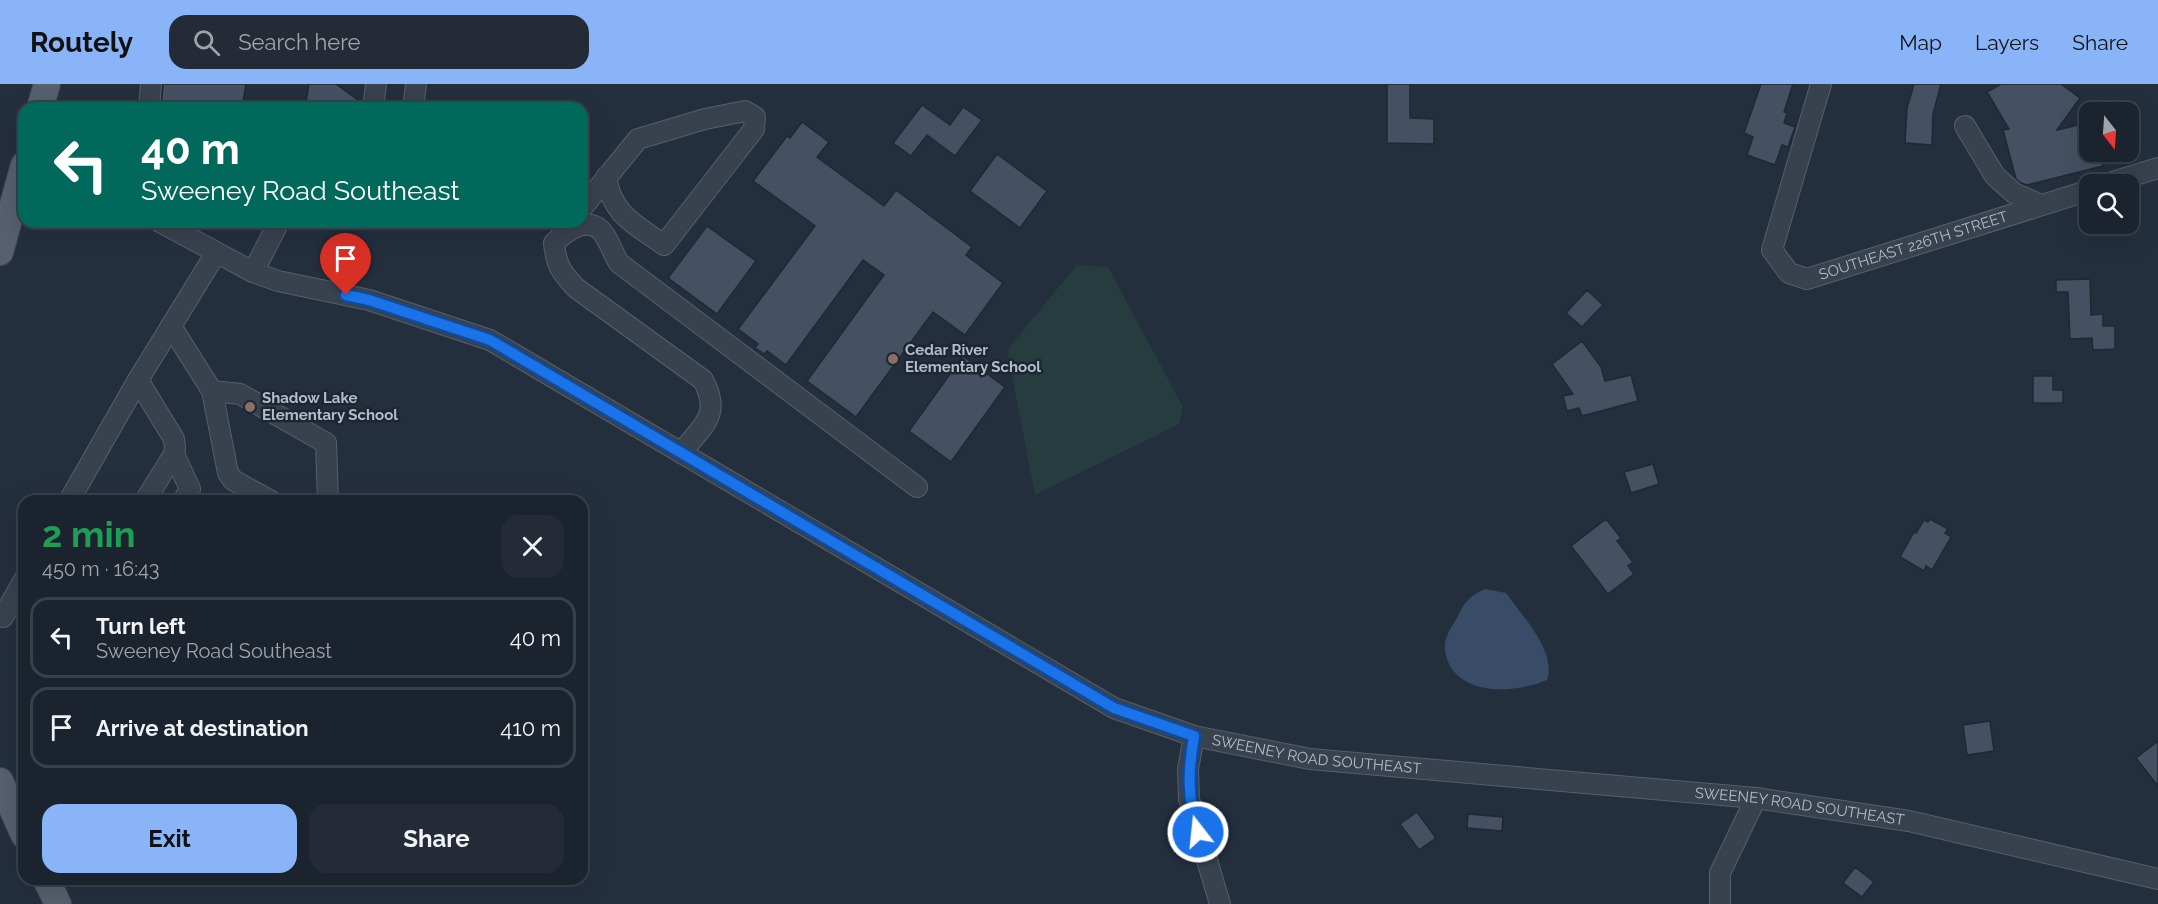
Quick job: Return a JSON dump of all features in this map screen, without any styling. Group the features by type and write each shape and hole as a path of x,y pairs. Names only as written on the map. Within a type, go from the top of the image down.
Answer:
{"main road":[{"path":"42,102 47,84"},
{"path":"0,252 18,187"},
{"path":"0,781 18,822"},
{"path":"49,885 58,904"}],"street":[{"path":"150,102 151,84"},
{"path":"374,102 376,84"},
{"path":"413,102 416,84"},
{"name":"SOUTHEAST 226TH STREET","path":"1821,84 1773,250 1789,273 1807,279 2079,193"},
{"path":"588,200 631,145 643,136 745,111 755,117 754,129 664,245 631,221 614,204 610,197 606,177"},
{"path":"1965,126 1995,176 2014,194 2041,205"},
{"path":"2138,174 2158,168"},
{"path":"600,230 631,221"},
{"path":"588,225 594,225 600,230 619,263 917,487"},
{"name":"SWEENEY ROAD SOUTHEAST","path":"171,228 254,272 278,281 369,300 490,340 1114,708 1194,736 1310,759 1756,798 1909,821 2158,879"},
{"path":"254,272 276,228"},
{"path":"565,228 554,243 560,271 576,288 703,380 709,392 712,408 709,417 681,453"},
{"path":"554,243 567,230 573,228"},
{"path":"72,495 138,380 216,253"},
{"path":"171,326 212,391 228,473 233,480 260,495"},
{"path":"138,380 174,439 175,448 174,454 148,495"},
{"path":"212,391 240,394 326,443 328,495"},
{"path":"174,454 190,489 186,495"},
{"path":"12,609 18,594"},
{"path":"1194,736 1188,769 1189,799 1220,904"},
{"path":"1720,904 1720,873 1756,798"}],"green space":[{"path":"1077,265 1108,267 1183,407 1179,424 1035,495 1007,350"}],"water":[{"path":"1485,589 1506,593 1529,623 1547,657 1549,669 1547,680 1509,689 1481,687 1458,676 1450,666 1445,649 1448,634 1468,600"}],"building":[{"path":"163,84 246,84 243,102 162,102"},
{"path":"309,84 336,84 361,102 306,102"},
{"path":"1387,84 1410,84 1410,118 1434,119 1434,144 1387,143"},
{"path":"1761,84 1793,84 1784,112 1787,113 1784,123 1795,127 1788,147 1782,145 1775,165 1747,155 1753,137 1744,133"},
{"path":"1914,84 1941,84 1933,114 1932,145 1905,143 1907,108"},
{"path":"2001,84 2061,84 2080,98 2057,130 2079,125 2079,162 2102,162 2103,166 2027,185 2021,183 2016,179 2003,130 2009,129 1987,92"},
{"path":"922,105 950,125 963,107 982,120 955,156 927,135 911,156 893,143"},
{"path":"802,122 829,142 817,157 884,206 896,190 972,247 966,255 1003,283 965,335 933,312 856,417 807,381 884,275 863,260 786,365 767,351 764,354 755,348 758,344 738,329 815,226 753,181 787,136 790,138"},
{"path":"997,154 1047,191 1020,228 970,191"},
{"path":"707,226 756,261 717,314 668,278"},
{"path":"2090,279 2091,315 2103,314 2103,326 2115,326 2115,349 2093,350 2092,338 2070,339 2068,292 2056,292 2056,280"},
{"path":"1587,290 1603,305 1582,327 1566,313"},
{"path":"1582,341 1601,367 1605,381 1631,375 1638,401 1582,416 1579,408 1567,411 1563,396 1573,394 1552,364"},
{"path":"963,356 1005,387 951,462 909,431"},
{"path":"2033,376 2053,376 2053,390 2063,390 2063,403 2033,403"},
{"path":"1653,464 1659,484 1631,493 1624,472"},
{"path":"1606,519 1621,538 1617,541 1633,562 1628,566 1634,574 1608,594 1571,546"},
{"path":"1930,519 1948,529 1945,533 1951,537 1932,570 1926,566 1924,571 1900,557 1914,532 1916,533 1924,520 1928,522"},
{"path":"1990,721 1994,751 1967,755 1963,725"},
{"path":"2158,741 2158,786 2136,758"},
{"path":"1417,812 1436,838 1419,850 1400,824"},
{"path":"1468,814 1503,817 1502,831 1467,828"},
{"path":"1855,867 1874,882 1862,897 1843,883"}],"place":[{"name":"Cedar River Elementary School","path":"893,359"},
{"name":"Shadow Lake Elementary School","path":"250,407"}],"route":[{"path":"346,295 369,300 490,340 1114,708 1194,736 1188,769 1189,799 1198,832"}]}
